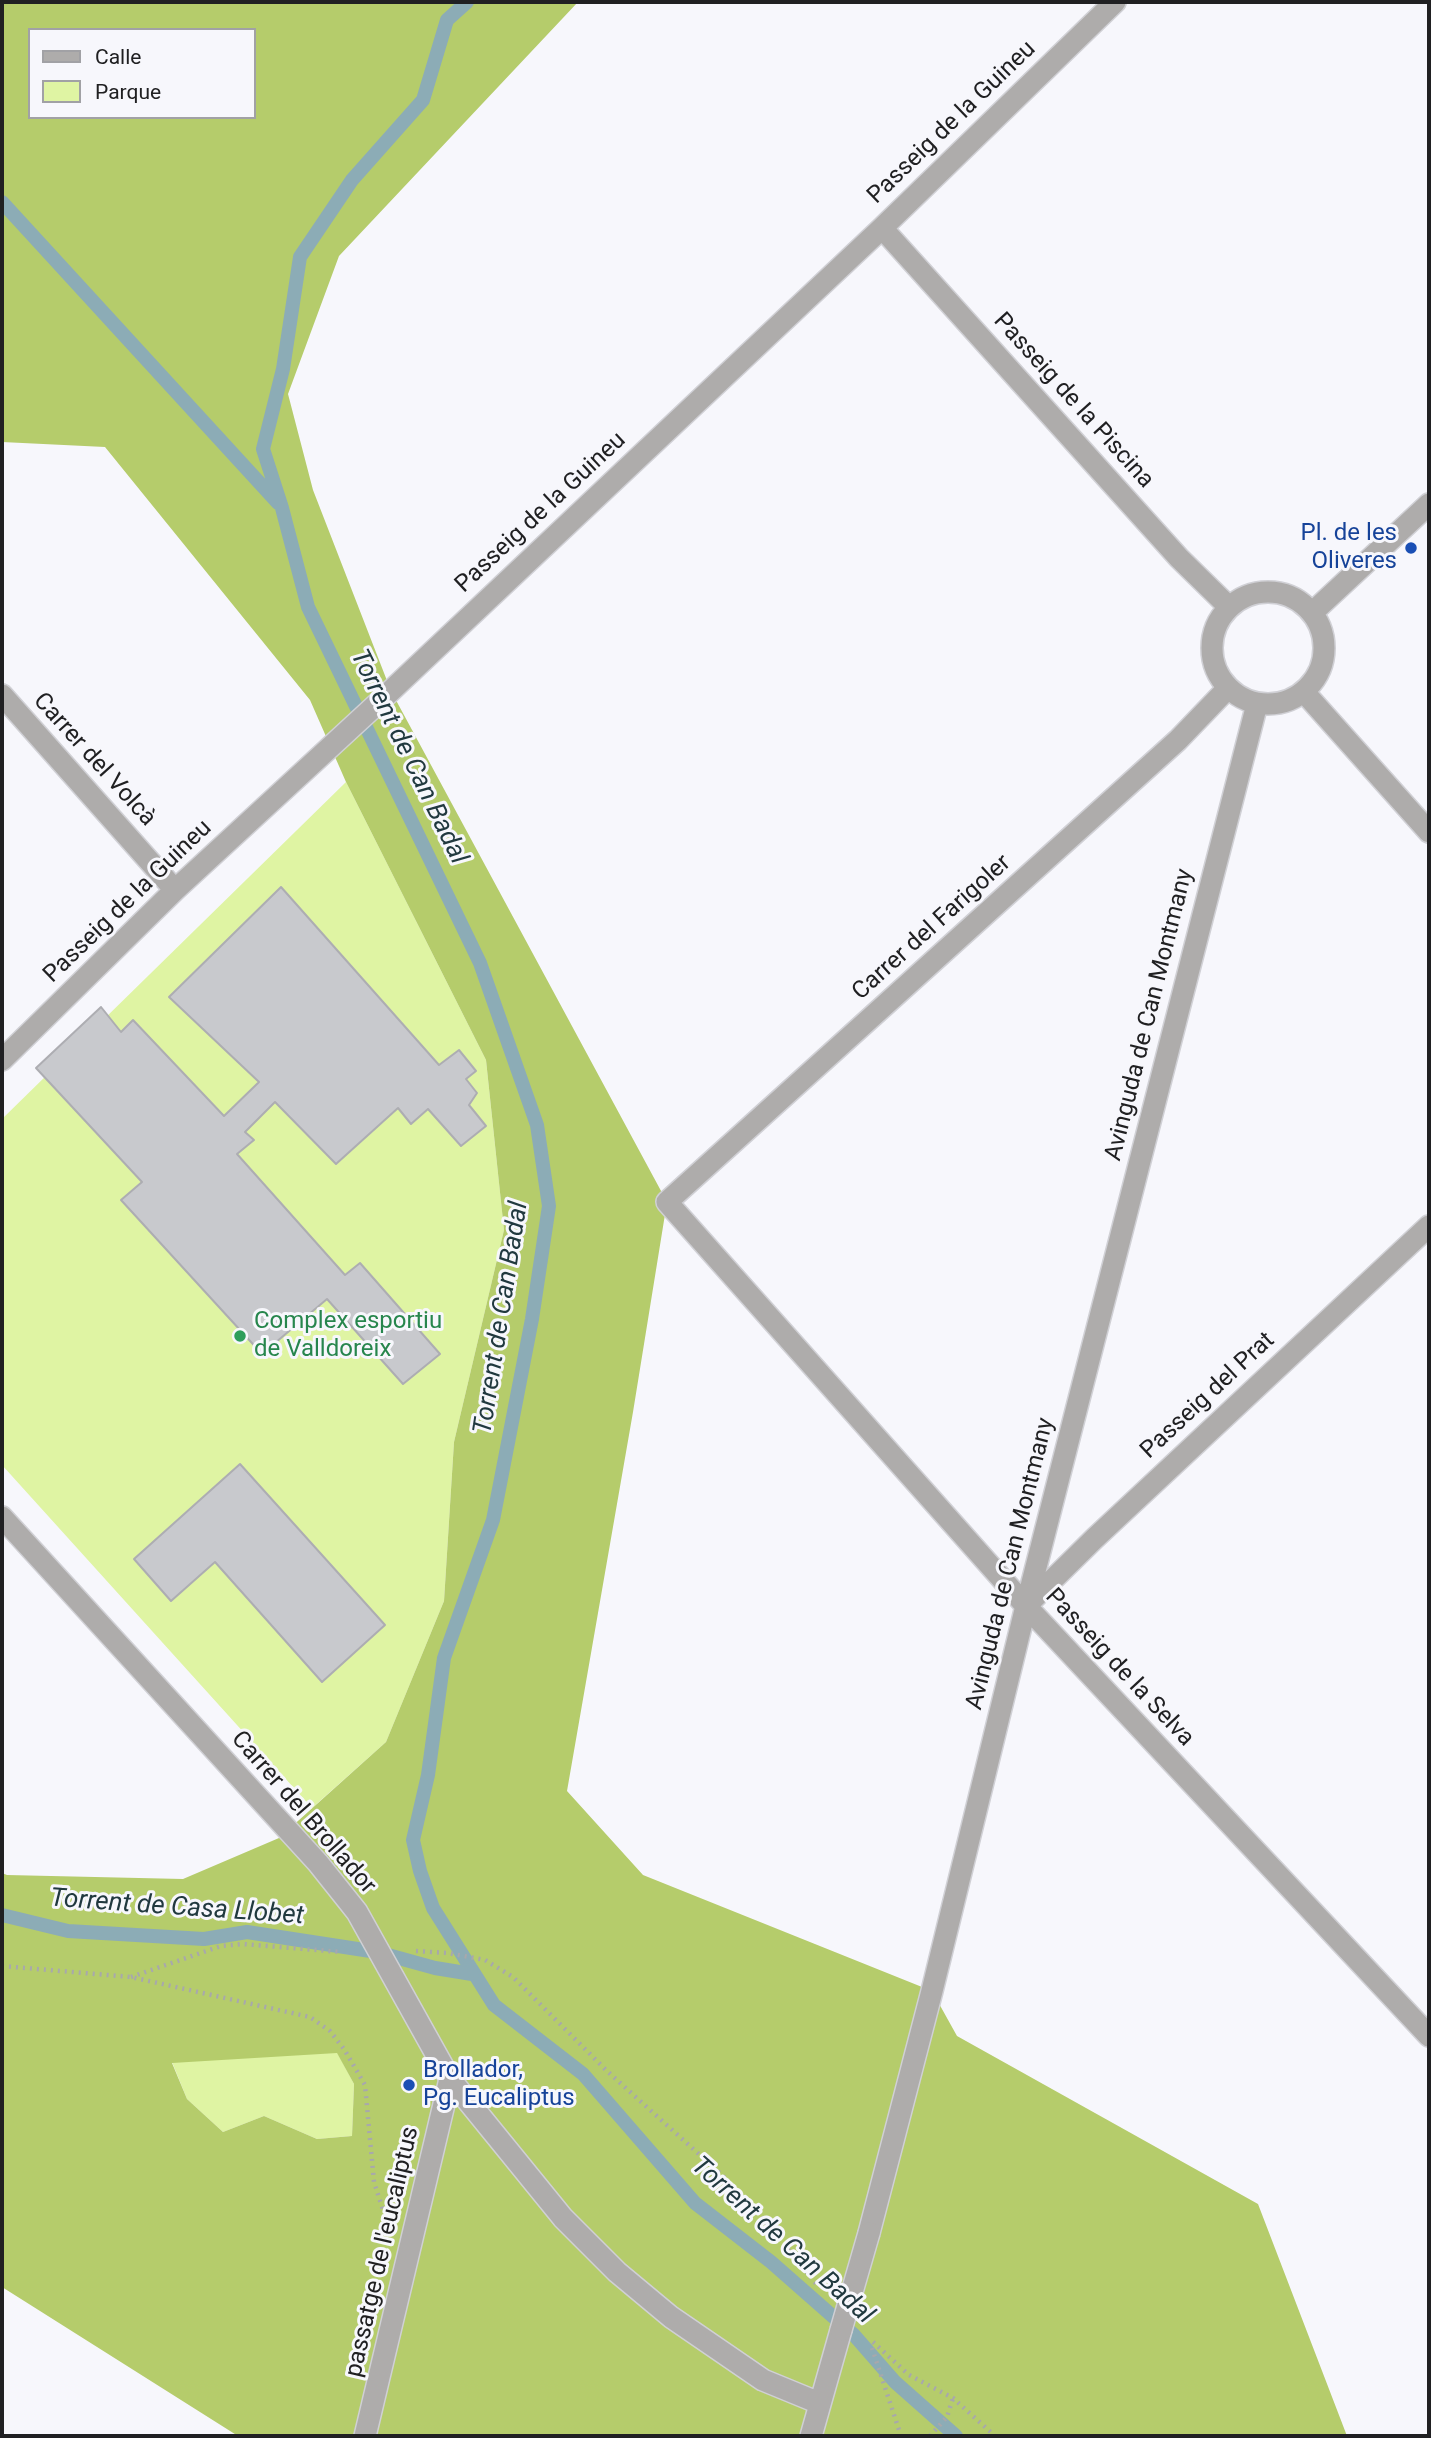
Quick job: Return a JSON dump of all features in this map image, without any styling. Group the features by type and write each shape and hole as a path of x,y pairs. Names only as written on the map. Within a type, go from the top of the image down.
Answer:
{"street":[{"name":"Passeig de la Guineu","path":"2,1060 176,890 882,228 1115,2"},
{"name":"Passeig de la Piscina","path":"882,228 1179,558 1229,607"},
{"path":"1312,612 1429,504"},
{"path":"1263,592 1282,593 1299,600 1312,612 1323,632 1325,654 1318,676 1304,692 1290,701 1273,705 1256,704 1241,698 1228,688 1217,674 1212,656 1212,639 1219,621 1229,607 1245,597 1263,592"},
{"name":"Carrer del Farigoler","path":"667,1202 1178,740 1228,688"},
{"path":"1304,692 1429,832"},
{"name":"Carrer del Volcà","path":"2,695 176,890"},
{"name":"Avinguda de Can Montmany","path":"811,2436 869,2233 932,1991 1026,1606 1256,704"},
{"name":"Passeig de la Selva","path":"667,1202 1026,1606 1429,2036"},
{"name":"Passeig del Prat","path":"1026,1606 1429,1226"},
{"name":"Carrer del Brollador","path":"2,1517 318,1863 357,1912 450,2079 563,2218 617,2272 671,2318 763,2380 819,2403"},
{"name":"passatge de l'eucaliptus","path":"366,2436 450,2079"}],"path":[{"path":"131,1978 221,1946 243,1944 335,1952"},
{"path":"421,1951 485,1960 513,1977 615,2079 722,2175 768,2225 821,2290"},
{"path":"2,1966 131,1978 310,2017 330,2031 365,2085 374,2182 385,2215 398,2230 413,2239"},
{"path":"901,2436 868,2337 909,2375 953,2398 995,2436"},
{"path":"930,2435 947,2417 953,2398"}],"green space":[{"path":"2,2 578,2 339,256 288,394 313,490 391,691 667,1202 567,1791 643,1875 932,1991 957,2036 1258,2204 1347,2436 238,2436 2,2287 2,1873 183,1879 279,1838 386,1742 444,1601 454,1442 504,1230 486,1060 346,782 310,700 105,447 2,442","holes":["337,2053 354,2084 352,2136 317,2139 264,2116 223,2132 187,2099 172,2063"]},
{"name":"Complex esportiu de Valldoreix","path":"346,782 486,1060 504,1230 454,1442 444,1601 386,1742 312,1808 2,1465 2,1119"},
{"path":"337,2052 354,2084 352,2136 317,2139 264,2116 223,2132 187,2099 172,2062"}],"building":[{"path":"281,887 439,1065 459,1050 476,1071 466,1079 477,1093 469,1105 486,1126 461,1146 428,1109 411,1124 398,1108 336,1164 275,1102 245,1132 254,1140 237,1154 345,1275 360,1263 440,1354 403,1384 327,1299 262,1354 121,1200 142,1182 36,1068 101,1007 121,1032 133,1020 224,1116 259,1082 169,997"},
{"path":"240,1464 385,1625 322,1682 215,1562 171,1601 134,1559"}],"waterway":[{"name":"Torrent de Can Badal","path":"467,2 447,20 423,100 352,180 300,257 283,369 263,449 282,508 308,607 480,963 537,1125 549,1206 532,1319 493,1520 444,1658 428,1775 413,1840 433,1908 494,2005 583,2074 695,2203 771,2262 854,2335 895,2382 956,2436"},
{"path":"2,202 278,503"},
{"name":"Torrent de Casa Llobet","path":"2,1915 68,1931 204,1939 247,1932 377,1952 435,1968 472,1974"}],"place":[{"name":"Pl. de les Oliveres","path":"1411,548"},
{"name":"Complex esportiu de Valldoreix","path":"240,1336"},
{"name":"Brollador, Pg. Eucaliptus","path":"409,2085"}]}
